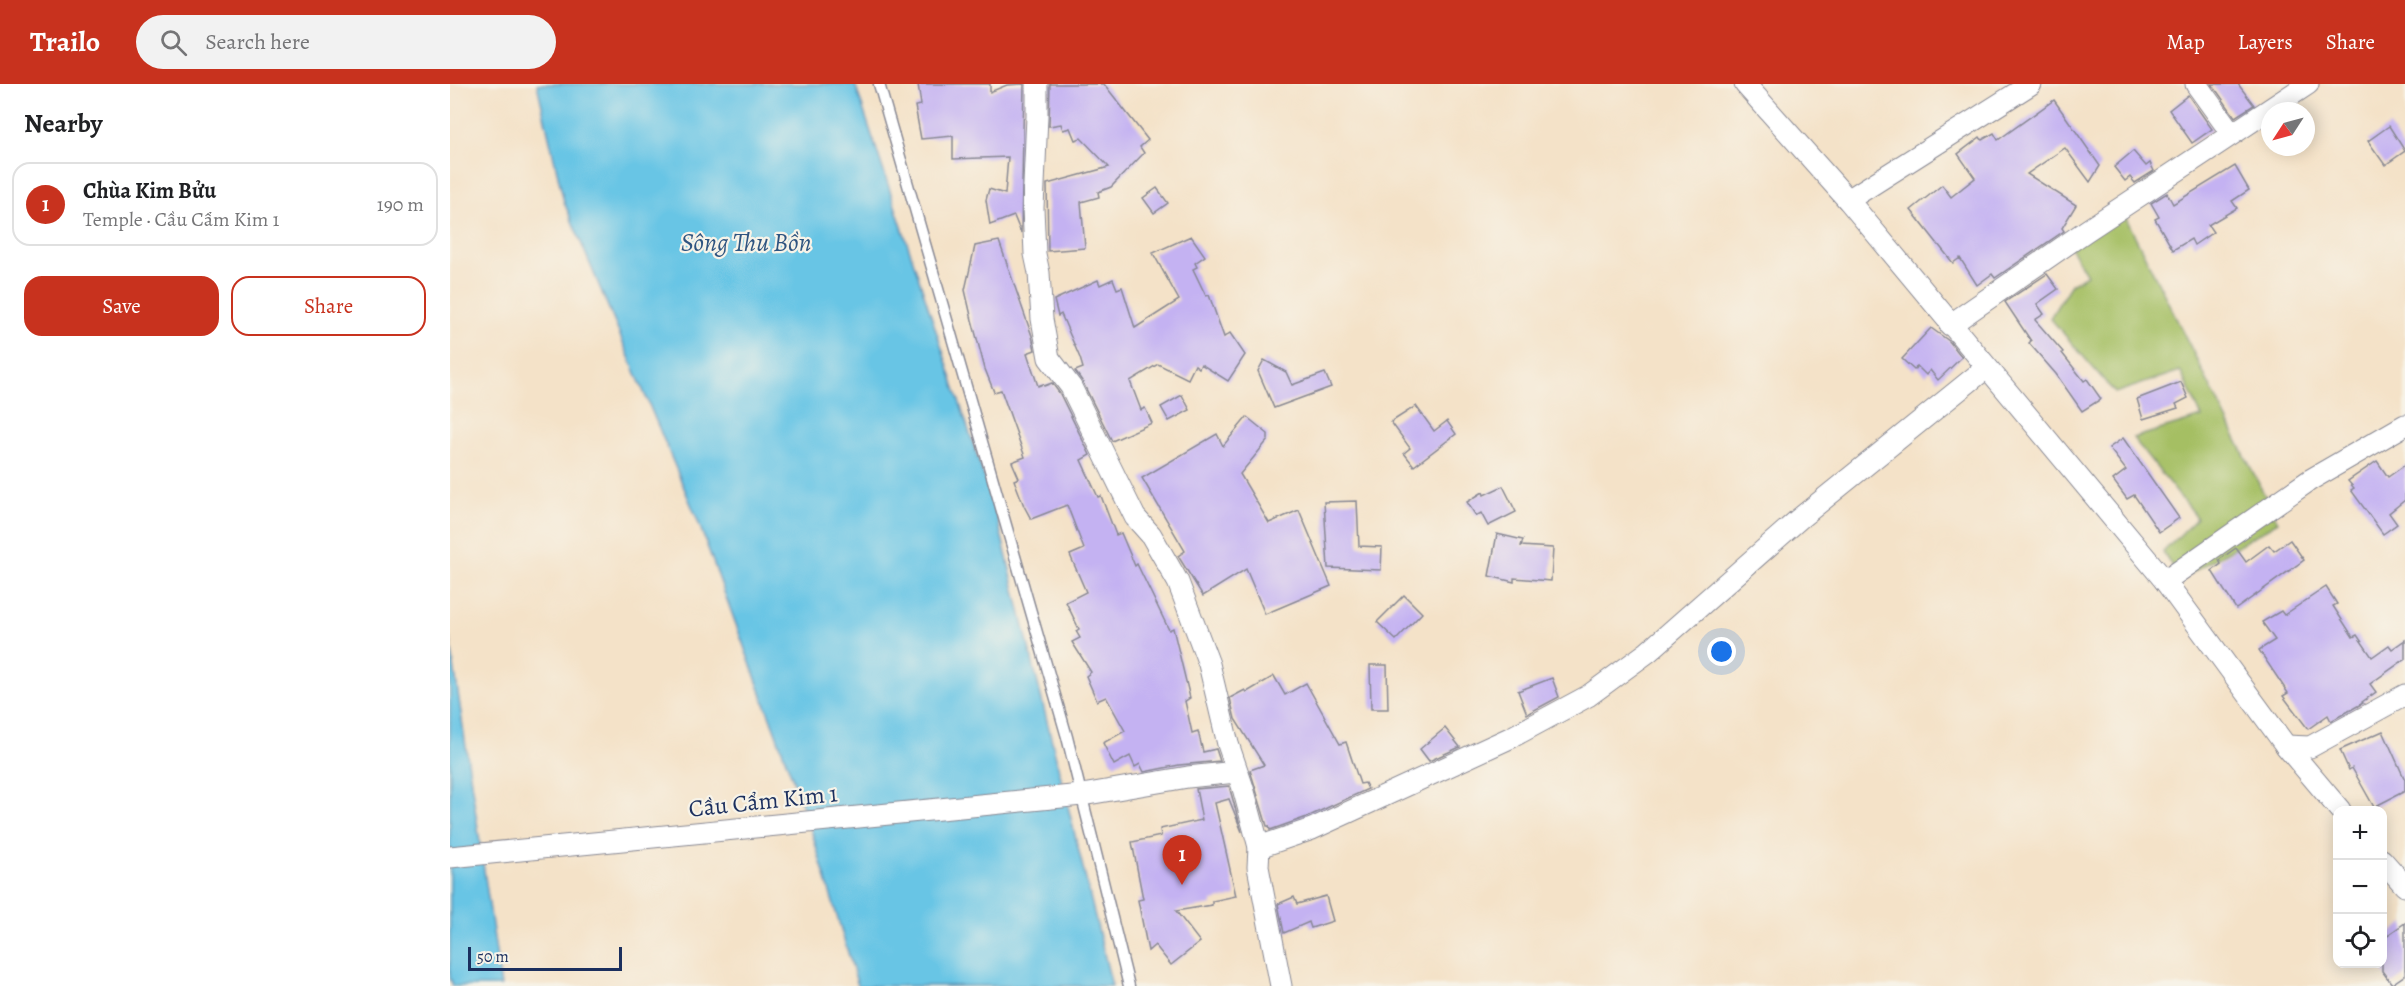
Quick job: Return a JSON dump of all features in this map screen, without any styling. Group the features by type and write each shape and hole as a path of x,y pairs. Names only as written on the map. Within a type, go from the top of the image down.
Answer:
{"street":[{"path":"1036,84 1037,116 1032,208 1042,320 1049,358 1071,387 1135,517 1152,535 1178,582 1209,664 1236,772 1243,788 1259,847 1258,867 1281,986"},
{"path":"1745,84 1848,200 2165,581 2286,746 2337,806"},
{"path":"1848,200 2031,84"},
{"path":"2196,84 2232,134"},
{"path":"1950,325 2308,84"},
{"path":"1259,847 1323,824 1512,737 1588,696 1648,652 1799,519 1986,368"},
{"path":"2165,581 2310,480 2405,424"},
{"path":"2286,746 2310,747 2405,695"},
{"name":"Cầu Cẩm Kim 1","path":"450,857 1082,795 1188,777 1236,772"},
{"path":"2387,866 2405,886"}],"lane":[{"path":"879,84 1067,737 1129,986"}],"green space":[{"path":"2124,214 2278,522 2181,579 2163,552 2197,518 2133,438 2202,417 2180,371 2115,393 2050,318 2071,284 2087,275 2069,245"}],"water":[{"name":"Sông Thu Bồn","path":"537,84 855,84 996,513 1112,986 858,986 810,826 698,521 564,202"},
{"path":"450,638 501,986 453,986 450,977"}],"building":[{"path":"918,84 990,84 990,92 1007,85 1024,84 1021,233 1014,216 990,225 986,200 989,189 1005,194 1008,157 953,159 953,136 921,139 915,106 921,105"},
{"path":"1050,84 1104,84 1148,140 1140,147 1144,153 1111,187 1098,192 1099,197 1081,202 1085,248 1048,251 1047,184 1109,167 1081,138 1075,140 1070,128 1063,130 1061,124 1049,126"},
{"path":"2212,84 2238,84 2254,105 2235,117"},
{"path":"2188,95 2212,129 2192,143 2169,110"},
{"path":"2054,100 2100,166 2090,182 2065,148 2027,174 2076,205 2062,228 2064,231 1995,278 1992,274 1977,285 1960,258 1953,263 1911,210 1942,185 1951,197 1975,178 1958,154 1980,137 1982,140 1994,133 1998,140"},
{"path":"2389,126 2405,151 2385,165 2368,141"},
{"path":"2133,151 2146,166 2150,163 2154,171 2135,183 2130,177 2125,181 2114,167"},
{"path":"2235,166 2249,190 2232,201 2237,208 2208,225 2213,232 2194,245 2191,239 2173,250 2155,219 2159,217 2151,203 2167,193 2173,204"},
{"path":"1157,188 1168,203 1154,213 1143,198"},
{"path":"1191,236 1205,256 1195,263 1197,267 1193,269 1206,296 1209,295 1224,337 1230,333 1245,355 1228,381 1201,364 1199,368 1195,365 1188,379 1158,364 1130,381 1141,410 1145,408 1152,423 1112,441 1075,371 1083,368 1061,314 1058,316 1054,300 1098,280 1100,285 1113,279 1117,289 1122,287 1135,328 1179,300 1153,253"},
{"path":"999,241 1032,336 1035,350 1027,353 1038,386 1052,383 1060,394 1090,455 1081,460 1098,497 1101,496 1116,535 1121,533 1135,566 1137,564 1169,630 1173,628 1190,698 1185,701 1192,733 1198,731 1203,752 1216,749 1220,761 1179,765 1144,772 1140,764 1135,767 1130,756 1114,765 1103,743 1125,731 1106,697 1097,701 1086,676 1091,672 1072,642 1080,638 1076,631 1079,629 1066,602 1086,592 1070,555 1084,549 1067,505 1031,519 1024,506 1014,480 1019,478 1012,462 1025,457 1001,390 994,392 985,369 965,290 975,246"},
{"path":"2047,274 2058,289 2037,304 2044,314 2035,320 2084,381 2087,379 2101,399 2082,411 2056,374 2029,343 2031,341 2005,302"},
{"path":"1931,328 1949,341 1962,357 1938,380 1930,370 1926,375 1917,366 1914,370 1902,359"},
{"path":"1264,360 1286,372 1292,385 1325,373 1331,387 1274,408 1258,371"},
{"path":"2181,382 2188,398 2176,404 2178,408 2143,419 2137,399"},
{"path":"1182,395 1190,410 1169,421 1161,407"},
{"path":"1416,406 1434,431 1447,421 1456,434 1414,466 1404,453 1410,448 1391,422"},
{"path":"1247,417 1268,434 1268,440 1240,474 1269,523 1299,510 1331,586 1265,614 1246,569 1203,596 1178,556 1185,551 1142,478 1217,434 1223,446"},
{"path":"2123,438 2179,518 2159,532 2134,495 2127,499 2113,480 2126,470 2109,448"},
{"path":"2377,461 2388,477 2405,465 2405,500 2389,513 2397,524 2383,534 2351,490 2354,488 2348,481"},
{"path":"1503,486 1516,512 1488,526 1481,513 1476,516 1467,502 1483,492 1484,495"},
{"path":"1357,501 1359,546 1382,547 1381,570 1328,568 1324,502"},
{"path":"1497,534 1523,540 1521,546 1553,548 1551,581 1514,578 1514,582 1489,576"},
{"path":"2290,540 2304,560 2236,609 2212,571 2221,564 2219,560 2236,548 2246,562 2269,545 2274,551"},
{"path":"2326,587 2337,604 2333,606 2353,637 2357,635 2372,657 2389,645 2392,649 2405,640 2405,659 2370,684 2376,692 2363,703 2331,721 2328,715 2308,729 2283,696 2288,693 2259,650 2275,640 2262,622 2281,611 2284,615"},
{"path":"1404,595 1422,613 1396,640 1377,622"},
{"path":"1370,665 1387,665 1388,709 1371,709"},
{"path":"1274,676 1285,695 1306,683 1340,744 1346,742 1360,784 1365,783 1368,789 1307,817 1270,830 1250,770 1264,765 1235,719 1230,698 1245,690 1247,692"},
{"path":"1552,678 1559,697 1527,714 1518,691"},
{"path":"1445,728 1460,747 1429,761 1420,749"},
{"path":"2383,731 2405,780 2405,791 2373,806 2352,768 2349,770 2340,750"},
{"path":"1229,786 1242,832 1229,799 1215,803 1236,896 1212,901 1212,905 1176,911 1200,942 1171,965 1155,945 1148,951 1138,900 1143,899 1132,842 1161,836 1160,829 1202,820 1196,789"},
{"path":"1326,896 1333,921 1311,928 1309,922 1284,933 1278,904 1294,897 1297,904"},
{"path":"2405,923 2405,975 2392,984 2382,971 2382,968 2387,968 2387,936"}],"place":[{"name":"Chùa Kim Bửu","path":"1182,885"}]}
